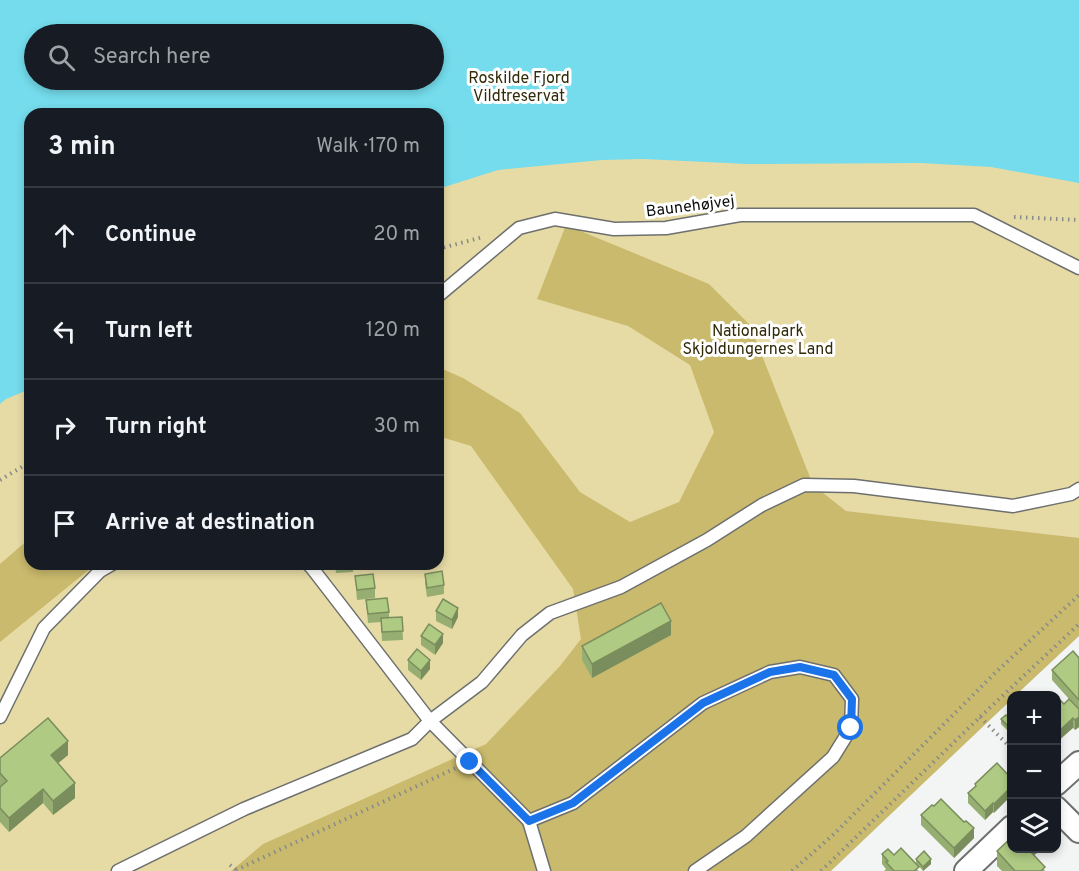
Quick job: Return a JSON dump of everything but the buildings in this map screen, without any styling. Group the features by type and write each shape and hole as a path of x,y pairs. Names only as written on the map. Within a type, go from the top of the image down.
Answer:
{"street":[{"path":"1061,779 1079,763"},
{"path":"1061,812 1079,831"},
{"path":"966,871 1007,831"}],"lane":[{"name":"Baunehøjvej","path":"444,291 519,228 555,219 614,229 666,228 740,215 974,215 1079,268"},
{"path":"118,871 244,809 412,739 430,721 482,682 522,635 550,613 621,587 707,540 762,505 804,485 854,486 1013,506 1071,494 1079,489"},
{"path":"0,717 44,628 102,570"},
{"path":"314,570 430,721 529,821 544,871"},
{"path":"529,821 573,803 703,703 770,672 800,667 834,675 852,699 852,708 851,728 833,757 746,836 695,871"}],"path":[{"path":"1009,217 1079,220"},
{"path":"444,247 484,237"},
{"path":"0,480 24,466"},
{"path":"792,871 834,834 994,674 1079,595"},
{"path":"821,871 1079,624"},
{"path":"980,717 1007,745"},
{"path":"230,865 237,870 470,762"}],"green space":[{"name":"Nationalpark Skjoldungernes Land","path":"0,0 1079,0 1079,632 1015,691 1007,691 1007,698 818,871 0,871"}],"shaded area":[{"path":"566,225 709,284 750,325 813,485 846,511 1079,538 1079,636 1020,691 1007,691 1007,704 831,871 231,871 263,844 486,744 560,666 581,639 573,589 471,446 444,438 444,370 463,378 520,413 580,492 630,522 679,502 714,432 690,365 628,326 537,299"},
{"path":"24,543 24,570 89,570 0,642 0,564"}],"water":[{"name":"Roskilde Fjord Vildtreservat","path":"0,0 1079,0 1079,183 991,167 921,163 747,164 643,159 602,160 498,170 444,187 444,108 24,108 24,392 0,404"}],"route":[{"path":"470,762 529,821 573,803 703,703 770,672 800,667 834,675 852,699 851,728"}]}
